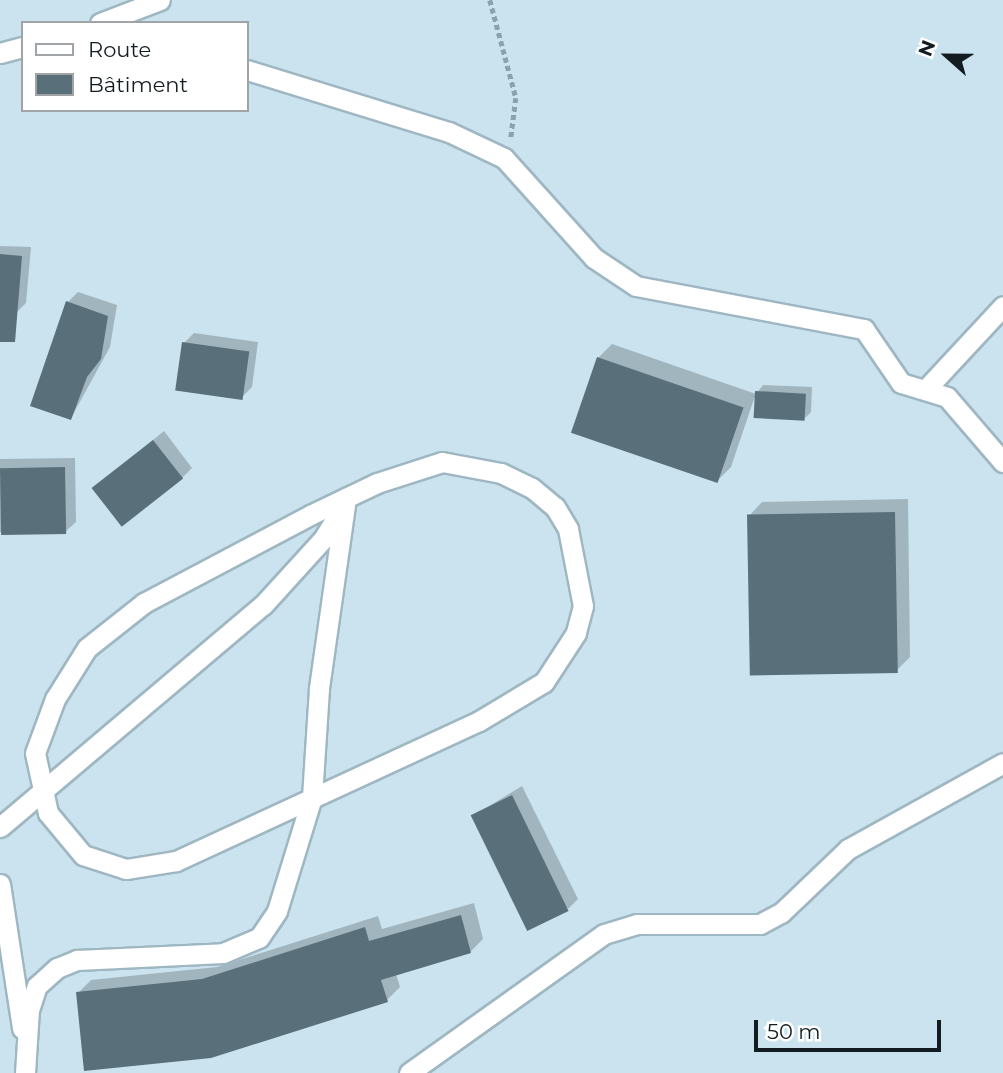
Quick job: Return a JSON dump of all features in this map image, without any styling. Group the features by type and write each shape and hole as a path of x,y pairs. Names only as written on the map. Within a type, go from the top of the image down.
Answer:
{"street":[{"path":"105,21 160,0"},
{"path":"0,53 21,48"},
{"path":"248,70 449,132 504,158 594,258 636,286 716,306 847,323 878,342 901,383 926,389 957,406 1003,461"},
{"path":"926,389 1003,306"},
{"path":"442,462 501,473 555,507 578,559 583,607 563,655 544,682 521,699 176,861 126,869 83,855 42,797 35,753 42,727 87,648 144,603 346,498 442,462"},
{"path":"0,827 42,797 262,605 323,539 346,498"},
{"path":"25,1044 37,986 57,968 77,960 223,953 259,938 288,888 312,797 319,688 346,498"},
{"path":"409,1073 604,934 638,924 760,924 781,913 848,849 1003,762"},
{"path":"0,884 25,1044 25,1073"}],"path":[{"path":"490,0 516,98 515,127 504,158"}],"building":[{"path":"0,254 22,256 15,342 0,342"},
{"path":"66,301 108,316 101,359 87,377 71,420 30,406"},
{"path":"182,342 249,351 243,400 175,391"},
{"path":"597,357 744,407 718,483 571,433"},
{"path":"755,391 806,394 805,421 754,418"},
{"path":"153,440 183,479 122,527 92,488"},
{"path":"65,467 66,534 1,535 0,468"},
{"path":"895,512 898,673 750,676 747,515"},
{"path":"512,795 569,911 527,931 471,815"},
{"path":"461,915 471,953 381,980 388,1002 211,1058 84,1071 76,992 202,979 365,927 369,941"}]}
